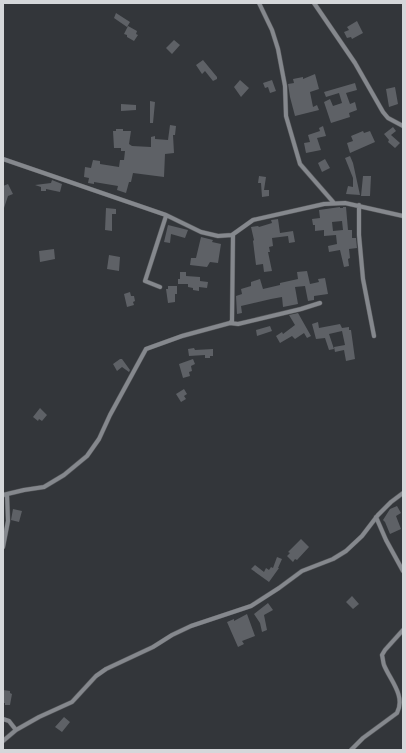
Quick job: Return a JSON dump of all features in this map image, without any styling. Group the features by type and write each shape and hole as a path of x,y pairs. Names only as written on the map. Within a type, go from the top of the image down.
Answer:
{"street":[{"path":"259,3 272,30 278,49 285,86 286,116 300,164 334,203"},
{"path":"314,3 355,63 383,112 388,118 403,126"},
{"path":"3,159 166,216 201,232 218,236 233,235 253,220 324,204 345,203 359,205 403,216"},
{"path":"359,205 359,235 363,279 374,336"},
{"path":"160,287 146,280 166,216"},
{"path":"230,323 232,321 233,235"},
{"path":"3,547 8,521 5,495 44,487 64,475 87,456 99,439 110,415 146,349 182,336 230,323 238,324 320,303"},
{"path":"3,741 16,730 39,717 72,702 96,676 106,669 153,647 172,635 191,626 251,606 302,571 333,559 346,551 362,536 376,517 403,493"},
{"path":"376,517 386,540 403,571"},
{"path":"351,750 363,738 397,712 400,708 401,701 396,687 384,665 382,656 385,650 403,630"},
{"path":"3,719 10,721 16,730"}],"building":[{"path":"116,13 130,22 127,27 114,18"},
{"path":"357,21 363,33 352,39 351,37 347,38 344,32 349,30 347,27"},
{"path":"128,26 137,31 136,34 138,35 134,41 124,34"},
{"path":"174,40 180,45 172,54 166,48"},
{"path":"203,60 217,79 213,81 205,71 202,74 196,65"},
{"path":"315,74 319,89 310,92 313,107 317,105 319,110 295,116 288,84 294,83 293,79 303,77 303,79"},
{"path":"240,80 249,88 241,97 234,87"},
{"path":"272,80 276,91 270,93 268,87 265,88 263,83"},
{"path":"355,83 357,90 346,93 350,104 355,102 357,110 349,113 350,117 331,123 324,102 330,99 333,106 342,103 339,93 326,97 324,92"},
{"path":"395,87 398,104 389,107 386,89"},
{"path":"150,101 155,102 153,123 150,123"},
{"path":"121,104 136,105 136,110 121,111"},
{"path":"170,125 176,126 175,135 173,135 174,153 165,154 164,177 133,173 126,193 117,190 118,186 94,182 94,184 88,183 89,178 84,177 85,167 91,168 93,160 100,161 100,164 119,167 120,160 124,160 125,151 121,151 121,148 114,148 113,131 116,131 116,129 131,131 129,144 132,146 151,147 151,137 155,136 155,139 168,140"},
{"path":"323,126 326,136 317,138 321,150 306,153 304,143 310,142 308,135 320,131 319,128"},
{"path":"393,127 396,131 391,135 400,143 395,148 388,142 389,140 384,134"},
{"path":"363,131 364,133 370,131 375,142 350,153 347,143 353,141 351,136"},
{"path":"350,156 360,195 346,194 348,186 353,187 353,178 345,158"},
{"path":"325,159 330,168 322,172 318,163"},
{"path":"259,176 266,177 264,190 269,190 269,196 262,197 261,183 258,183"},
{"path":"363,176 371,176 370,196 361,196"},
{"path":"52,180 62,184 60,192 46,189 46,191 41,191 41,187 35,185 51,183"},
{"path":"8,184 13,194 8,196 3,208 3,186"},
{"path":"346,207 348,230 352,230 352,238 356,238 357,248 349,249 349,266 344,267 340,250 329,252 328,246 337,244 336,235 324,236 324,230 315,231 315,225 313,225 312,219 320,218 319,210","holes":["342,221 343,230 333,231 332,222"]},
{"path":"106,208 116,209 116,214 112,214 112,231 105,230"},
{"path":"278,219 280,233 293,231 295,242 289,243 288,236 272,238 273,246 269,247 270,252 268,252 272,271 264,272 263,264 256,265 254,240 251,227 259,227 272,223 271,220"},
{"path":"168,225 188,230 185,238 171,234 170,243 164,242"},
{"path":"201,237 221,244 218,263 210,262 207,267 190,265 191,258 196,258"},
{"path":"54,249 55,259 40,262 39,251"},
{"path":"109,255 120,257 119,271 107,269"},
{"path":"307,271 310,284 319,282 318,279 325,278 328,294 314,296 314,300 308,301 305,286 295,287 298,304 283,307 282,297 241,306 242,313 237,314 236,296 242,294 241,289 251,286 251,282 260,279 263,289 298,279 297,272"},
{"path":"180,272 186,272 186,276 200,277 200,281 208,282 207,288 199,287 199,291 188,287 188,284 178,284"},
{"path":"168,286 177,286 175,302 168,303 166,289 168,289"},
{"path":"130,292 131,296 134,296 135,301 133,302 134,305 127,307 124,294"},
{"path":"298,313 311,336 307,338 304,333 295,339 292,336 280,343 276,336 282,332 283,334 295,325 289,315"},
{"path":"318,322 319,328 340,324 342,328 349,327 349,330 351,330 355,359 346,361 344,350 335,352 334,347 345,345 342,331 329,334 334,349 329,350 325,338 316,339 312,324"},
{"path":"270,326 272,331 257,336 256,330"},
{"path":"194,348 195,350 213,349 213,356 210,356 210,358 205,358 205,355 189,356 188,349"},
{"path":"122,359 130,370 129,372 122,367 117,371 113,364"},
{"path":"193,359 195,364 191,366 192,371 189,372 190,376 183,378 179,364"},
{"path":"184,389 187,394 184,396 186,399 181,402 176,394"},
{"path":"40,408 47,415 42,421 39,419 38,421 33,417"},
{"path":"397,506 401,513 396,516 401,529 390,534 383,520 390,509"},
{"path":"13,509 22,511 19,522 11,520"},
{"path":"301,539 309,547 297,560 295,559 293,562 287,556 290,553 288,552"},
{"path":"277,557 282,559 279,568 269,582 251,569 255,565 264,572 266,568 269,570 271,567 273,568"},
{"path":"352,596 359,604 353,609 346,602"},
{"path":"268,603 273,610 264,615 267,630 262,632 260,623 254,614"},
{"path":"247,614 255,636 242,641 244,644 238,647 227,622 234,619 234,621"},
{"path":"3,690 10,691 12,694 10,705 5,705 5,703 3,703"},
{"path":"64,717 70,722 62,732 55,727"}]}
